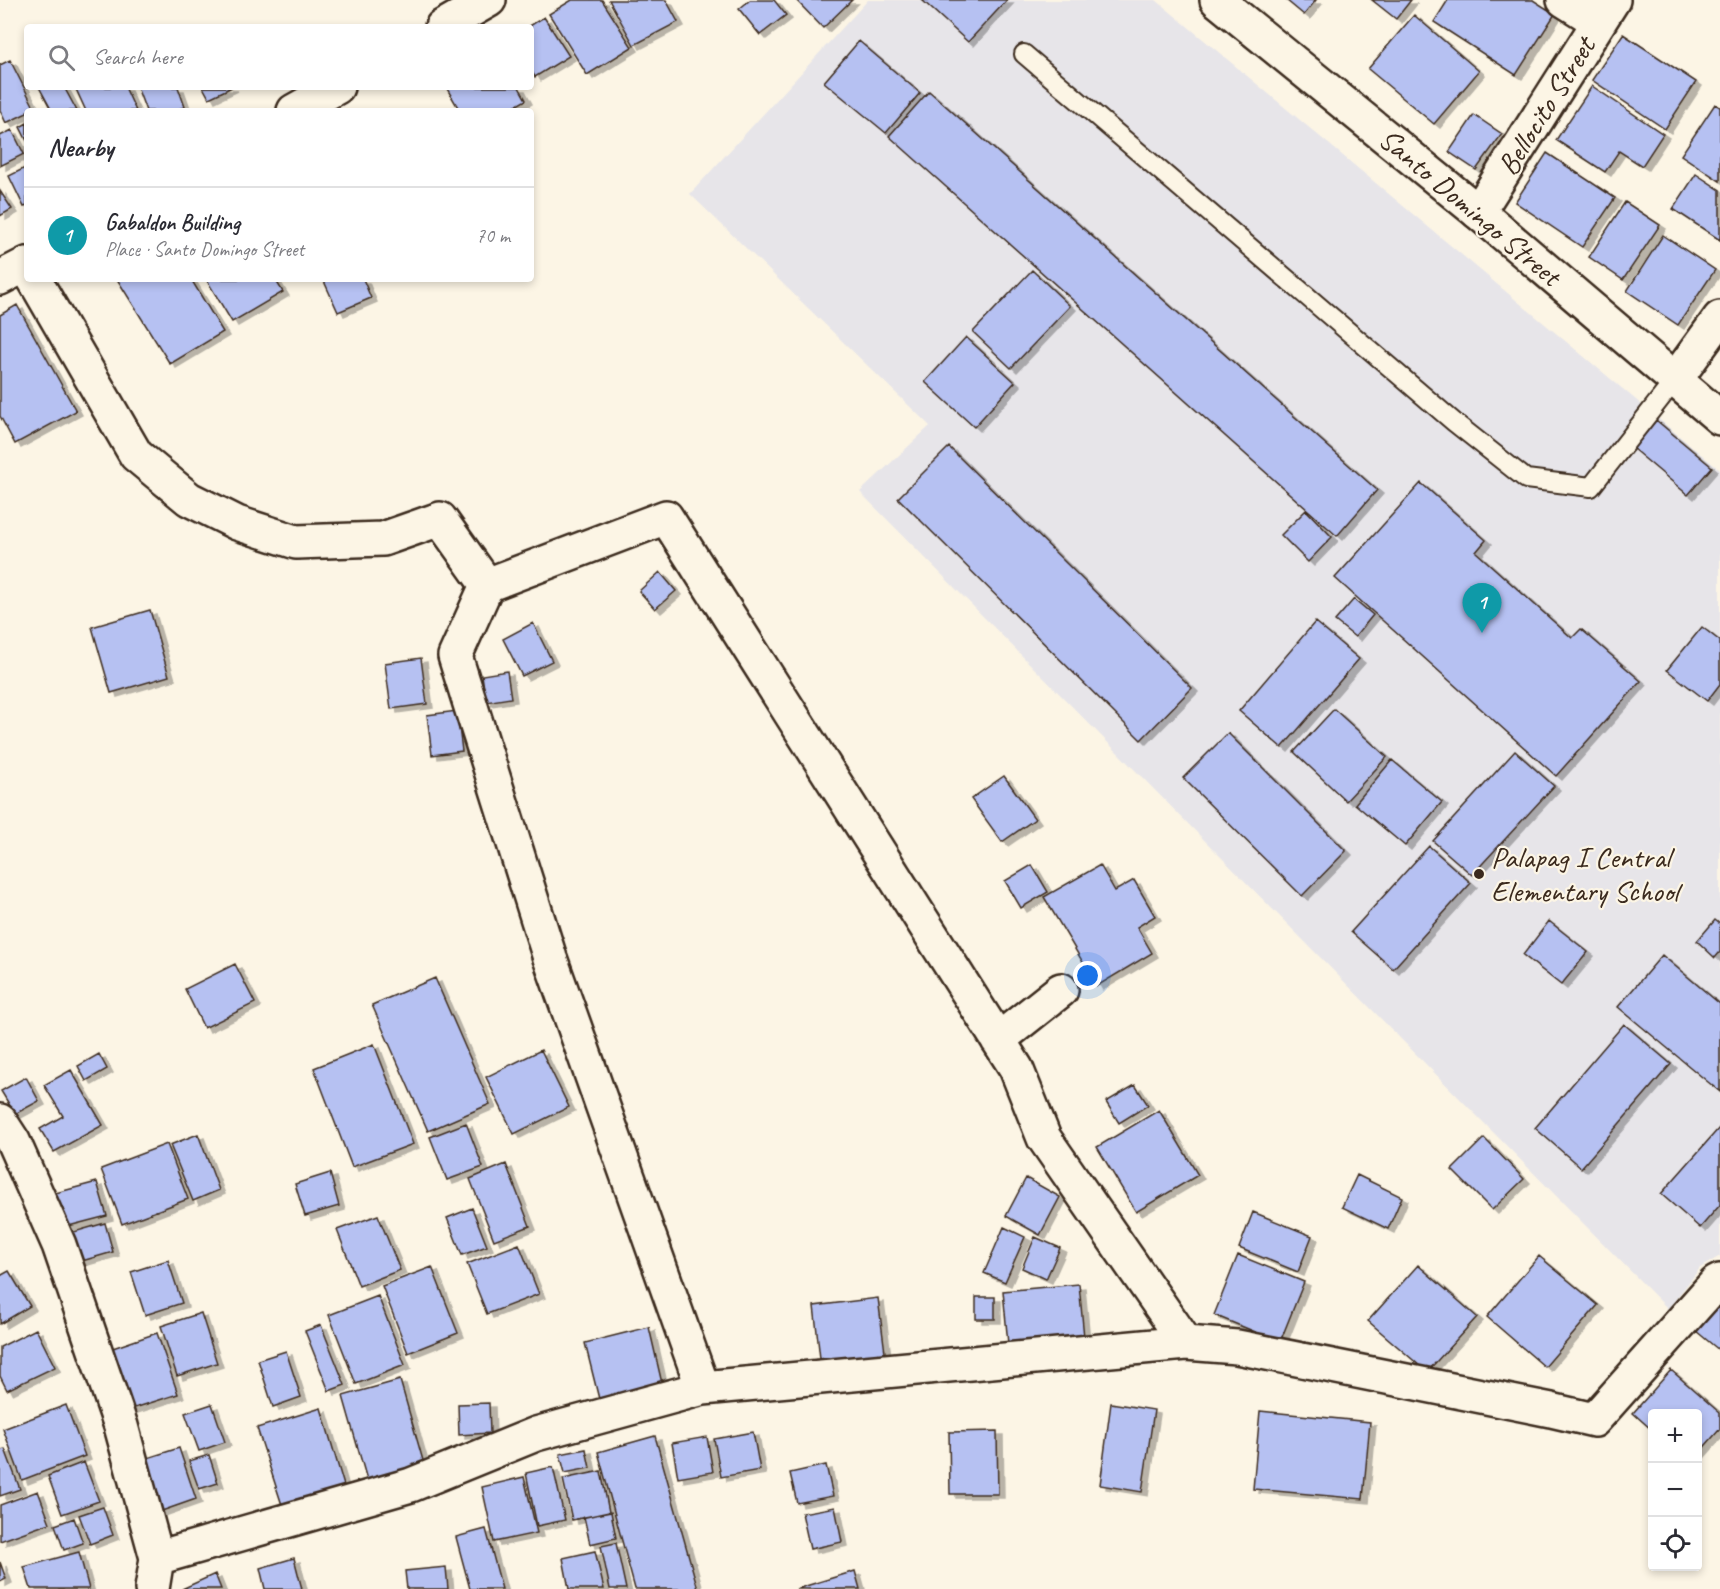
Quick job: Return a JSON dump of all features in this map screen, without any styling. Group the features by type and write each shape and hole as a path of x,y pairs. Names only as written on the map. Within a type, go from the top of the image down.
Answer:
{"street":[{"path":"447,24 489,0"},
{"name":"Santo Domingo Street","path":"1217,0 1478,212 1720,418"},
{"path":"1564,0 1606,11"},
{"name":"Bellocito Street","path":"1478,212 1606,11"},
{"path":"299,108 332,90"},
{"path":"30,282 136,455 189,499 237,523 296,542 383,539 440,519 487,585"},
{"path":"1675,380 1720,318"},
{"path":"703,1388 549,958 455,656 487,585 666,517 1016,1068 1044,1138 1186,1343"},
{"path":"998,1040 1061,990"},
{"path":"0,1121 14,1141 59,1245 121,1426 154,1573 411,1485 536,1434 703,1388 1186,1343 1238,1347 1594,1420 1720,1281"}],"lane":[{"path":"1024,54 1454,422 1526,479 1591,487 1675,380"}],"shaded area":[{"name":"Palapag I Central Elementary School","path":"868,0 1156,0 1720,470 1720,1256 1700,1268 1668,1309 860,492 930,426 690,194"}],"building":[{"path":"572,0 602,0 632,47 587,75 549,14"},
{"path":"609,0 666,0 678,22 634,45"},
{"path":"750,0 774,0 786,15 760,35 739,9"},
{"path":"796,0 852,0 823,28"},
{"path":"922,0 1007,0 968,42"},
{"path":"1286,0 1316,0 1304,15"},
{"path":"1372,0 1411,0 1396,19"},
{"path":"1448,0 1533,0 1555,14 1516,75 1434,22"},
{"path":"1414,15 1479,71 1434,124 1368,69"},
{"path":"544,17 569,56 535,77 534,24"},
{"path":"1623,34 1696,82 1665,129 1592,80"},
{"path":"859,41 920,93 886,133 824,82"},
{"path":"10,60 34,108 24,108 24,114 6,123 0,110 0,65"},
{"path":"1592,86 1663,134 1642,166 1619,151 1605,172 1556,140"},
{"path":"41,90 66,90 75,108 50,108"},
{"path":"76,90 126,90 135,108 85,108"},
{"path":"138,90 179,90 185,107 182,108 145,108"},
{"path":"205,90 226,90 209,98"},
{"path":"448,90 521,90 526,100 512,108 458,108"},
{"path":"929,91 1377,490 1337,536 889,136"},
{"path":"1715,104 1720,107 1720,181 1681,155"},
{"path":"1474,115 1502,134 1476,170 1449,152"},
{"path":"12,130 24,154 0,166 0,136"},
{"path":"1547,153 1615,198 1582,247 1515,202"},
{"path":"24,168 24,207 9,176"},
{"path":"1696,174 1720,190 1720,240 1673,209"},
{"path":"0,191 12,209 0,216"},
{"path":"1625,202 1660,225 1623,280 1589,257"},
{"path":"1663,235 1715,270 1678,325 1627,291"},
{"path":"1032,270 1070,306 1011,368 973,332"},
{"path":"119,282 193,282 223,332 170,364"},
{"path":"208,282 277,282 283,292 232,322"},
{"path":"324,282 364,282 371,298 338,312"},
{"path":"17,305 76,411 15,444 0,416 0,315"},
{"path":"966,337 1015,382 974,427 925,382"},
{"path":"1656,420 1712,467 1688,495 1632,448"},
{"path":"949,447 1192,688 1141,740 898,498"},
{"path":"1421,483 1486,540 1476,552 1572,638 1581,629 1641,681 1556,776 1335,578"},
{"path":"1306,510 1332,537 1308,562 1281,535"},
{"path":"660,572 676,591 655,609 639,591"},
{"path":"1354,599 1373,615 1355,637 1335,621"},
{"path":"150,610 169,676 111,693 92,627"},
{"path":"1315,622 1359,659 1282,748 1239,711"},
{"path":"533,623 552,661 522,676 503,639"},
{"path":"1702,627 1720,641 1720,684 1707,701 1667,670"},
{"path":"421,658 427,704 391,709 385,663"},
{"path":"507,671 511,698 486,702 482,675"},
{"path":"1334,709 1387,757 1346,801 1294,752"},
{"path":"457,711 462,751 432,755 427,715"},
{"path":"1228,733 1346,851 1302,896 1183,778"},
{"path":"1515,751 1554,786 1472,875 1433,841"},
{"path":"1392,760 1442,802 1405,846 1355,804"},
{"path":"1004,776 1035,819 1002,842 971,799"},
{"path":"1429,846 1471,883 1393,969 1351,932"},
{"path":"1032,865 1048,892 1021,908 1005,881"},
{"path":"1100,865 1115,891 1134,880 1155,916 1137,927 1152,953 1097,986 1044,897"},
{"path":"1715,920 1720,924 1720,952 1715,958 1697,941"},
{"path":"1549,921 1588,952 1561,985 1523,955"},
{"path":"1662,955 1720,1004 1720,1092 1618,1007"},
{"path":"235,964 255,1003 204,1028 185,989"},
{"path":"435,978 490,1104 428,1131 372,1005"},
{"path":"1624,1024 1671,1064 1581,1168 1535,1128"},
{"path":"374,1044 413,1144 352,1167 314,1068"},
{"path":"541,1050 569,1107 514,1134 486,1077"},
{"path":"99,1054 107,1069 86,1081 78,1066"},
{"path":"71,1070 103,1125 54,1152 40,1129 63,1116 44,1085"},
{"path":"26,1077 39,1101 15,1114 1,1091"},
{"path":"1135,1085 1148,1105 1119,1123 1106,1102"},
{"path":"1159,1110 1198,1175 1136,1212 1097,1147"},
{"path":"466,1123 483,1167 447,1180 430,1137"},
{"path":"1720,1127 1720,1205 1700,1228 1661,1194"},
{"path":"198,1134 219,1190 193,1201 170,1145"},
{"path":"1484,1138 1524,1179 1492,1210 1452,1170"},
{"path":"167,1144 188,1199 122,1224 101,1169"},
{"path":"506,1164 530,1226 494,1240 470,1179"},
{"path":"330,1173 339,1206 305,1216 295,1184"},
{"path":"1357,1175 1402,1197 1388,1229 1342,1207"},
{"path":"1026,1178 1060,1197 1040,1235 1006,1216"},
{"path":"97,1182 107,1216 57,1229 48,1195"},
{"path":"472,1208 487,1246 462,1255 447,1218"},
{"path":"1253,1212 1312,1236 1298,1272 1239,1248"},
{"path":"378,1215 400,1270 359,1286 337,1230"},
{"path":"105,1223 113,1252 75,1263 67,1234"},
{"path":"1004,1227 1025,1237 1005,1282 984,1273"},
{"path":"1035,1237 1060,1248 1046,1279 1022,1268"},
{"path":"519,1244 539,1294 487,1314 467,1264"},
{"path":"1238,1255 1304,1282 1280,1342 1214,1315"},
{"path":"1539,1256 1598,1305 1545,1367 1487,1317"},
{"path":"168,1260 182,1303 145,1315 131,1272"},
{"path":"1418,1265 1477,1317 1427,1372 1368,1321"},
{"path":"432,1267 458,1333 408,1353 382,1286"},
{"path":"9,1271 30,1306 0,1324 0,1276"},
{"path":"1079,1284 1084,1337 1008,1344 1003,1291"},
{"path":"378,1296 405,1365 356,1384 329,1315"},
{"path":"976,1297 995,1297 995,1319 976,1319"},
{"path":"878,1298 886,1360 821,1367 814,1306"},
{"path":"1718,1305 1720,1306 1720,1351 1696,1331"},
{"path":"201,1313 217,1363 177,1376 161,1326"},
{"path":"321,1325 345,1385 329,1391 305,1331"},
{"path":"649,1327 664,1392 601,1407 585,1343"},
{"path":"36,1329 55,1367 7,1390 0,1376 0,1347"},
{"path":"157,1333 178,1394 122,1412 101,1352"},
{"path":"286,1351 301,1397 273,1407 258,1360"},
{"path":"1671,1370 1720,1413 1720,1429 1702,1449 1702,1409 1648,1409 1648,1426 1633,1413"},
{"path":"400,1380 428,1478 371,1494 343,1396"},
{"path":"489,1403 490,1433 459,1435 458,1404"},
{"path":"1111,1403 1154,1410 1142,1492 1100,1485"},
{"path":"212,1404 225,1442 199,1451 185,1413"},
{"path":"66,1405 85,1456 22,1480 3,1429"},
{"path":"321,1408 345,1489 283,1508 257,1428"},
{"path":"1260,1411 1370,1422 1363,1499 1253,1489"},
{"path":"997,1431 998,1494 950,1494 949,1432"},
{"path":"753,1432 760,1470 721,1477 714,1439"},
{"path":"655,1436 698,1589 635,1589 598,1452"},
{"path":"707,1437 713,1472 678,1478 672,1443"},
{"path":"179,1448 196,1499 156,1513 138,1461"},
{"path":"5,1449 20,1489 0,1496 0,1450"},
{"path":"586,1449 590,1468 565,1473 560,1454"},
{"path":"209,1455 218,1483 199,1489 189,1461"},
{"path":"84,1462 99,1501 62,1514 48,1476"},
{"path":"826,1465 833,1496 797,1503 790,1473"},
{"path":"553,1467 565,1520 537,1526 526,1473"},
{"path":"601,1471 609,1512 572,1520 563,1479"},
{"path":"524,1477 537,1533 494,1542 482,1487"},
{"path":"38,1491 50,1523 0,1541 0,1505"},
{"path":"103,1507 113,1535 90,1544 79,1515"},
{"path":"835,1507 842,1542 810,1549 802,1513"},
{"path":"611,1512 616,1538 590,1544 584,1517"},
{"path":"74,1518 83,1543 64,1550 55,1525"},
{"path":"486,1529 502,1589 470,1589 456,1537"},
{"path":"616,1543 626,1589 610,1589 601,1546"},
{"path":"595,1551 604,1589 569,1589 563,1558"},
{"path":"79,1552 89,1589 31,1589 24,1567"},
{"path":"294,1558 302,1589 265,1589 260,1568"},
{"path":"0,1562 6,1579 0,1582"},
{"path":"446,1567 448,1589 407,1589 405,1571"},
{"path":"855,1571 860,1589 796,1589"},
{"path":"215,1574 221,1589 182,1589"}],"place":[{"name":"Gabaldon Building","path":"1482,633"},
{"name":"Palapag I Central Elementary School","path":"1479,874"}]}
